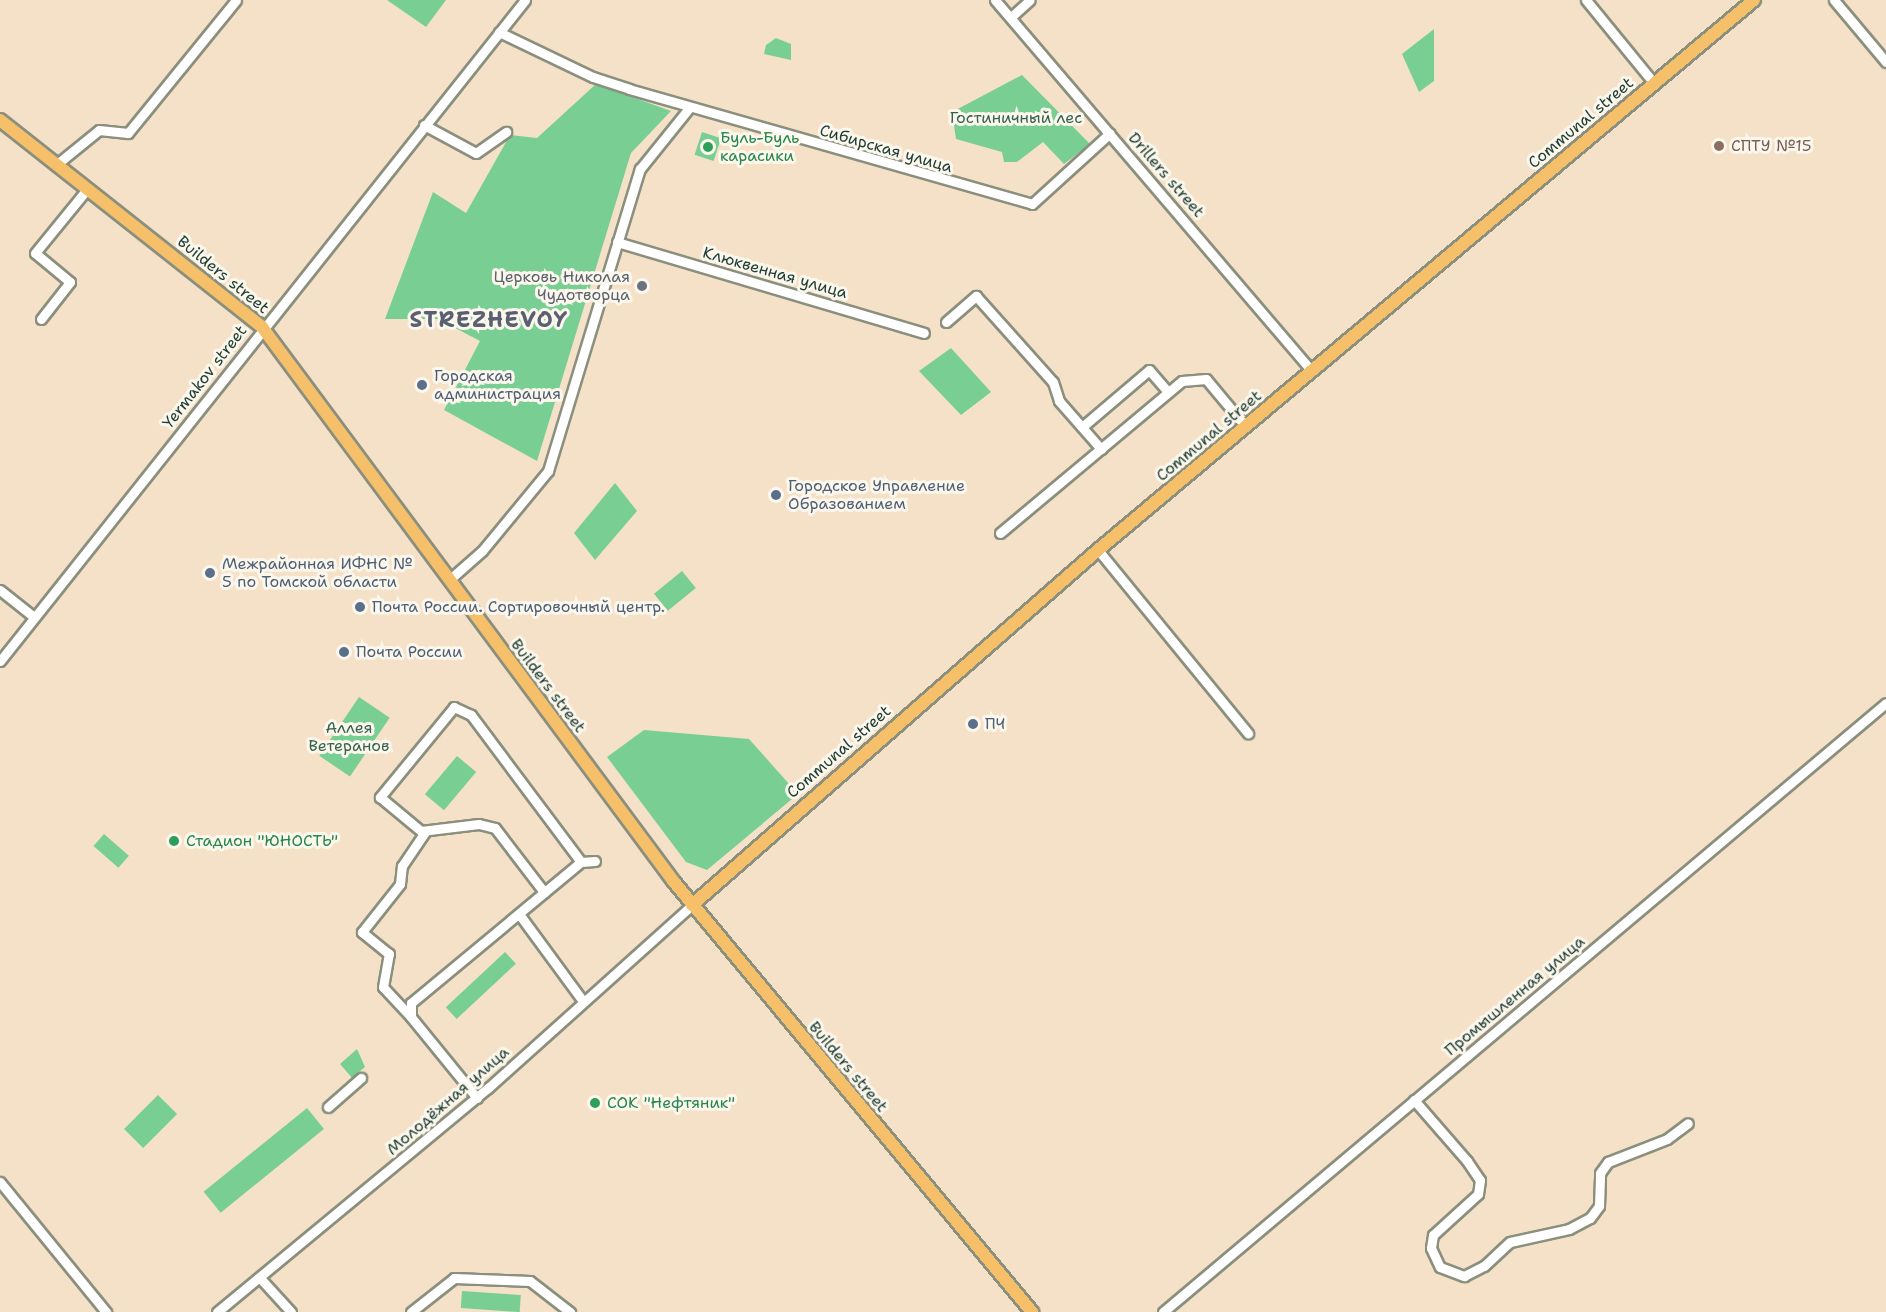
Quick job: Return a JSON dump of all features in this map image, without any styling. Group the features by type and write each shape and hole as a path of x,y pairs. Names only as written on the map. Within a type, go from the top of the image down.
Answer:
{"main road":[{"name":"Communal street","path":"692,905 1098,550 1754,0"},
{"name":"Builders street","path":"0,120 262,327 692,905 1032,1312"}],"street":[{"path":"57,164 99,130 128,133 236,0"},
{"name":"Yermakov street","path":"0,661 262,327 525,0"},
{"name":"Drillers street","path":"995,0 1312,371"},
{"path":"1011,17 1030,0"},
{"path":"1586,0 1654,83"},
{"path":"1834,0 1886,62"},
{"name":"Сибирская улица","path":"499,32 593,77 689,108 1032,204 1110,133"},
{"path":"449,580 482,551 548,471 640,169 689,108"},
{"path":"424,125 476,153 506,132"},
{"path":"41,319 70,282 35,253 88,188"},
{"name":"Клюквенная улица","path":"617,242 924,333"},
{"path":"946,322 976,296 1053,382 1059,401 1101,449"},
{"path":"1082,427 1149,370 1168,392"},
{"path":"1000,533 1182,381 1206,379 1246,426"},
{"path":"1098,550 1248,733"},
{"path":"0,590 34,617"},
{"name":"Промышленная улица","path":"1163,1312 1886,703"},
{"path":"544,892 495,828 479,824 425,832 380,797 454,707 471,715 581,861"},
{"path":"425,832 402,866 400,884 362,932 389,954 383,987 411,1017 477,1098"},
{"path":"411,1017 411,1004 581,861 595,861"},
{"name":"Молодёжная улица","path":"217,1312 477,1098 692,905"},
{"path":"519,914 583,1001"},
{"path":"328,1107 361,1078"},
{"path":"1414,1101 1467,1161 1480,1180 1478,1194 1433,1235 1431,1248 1440,1267 1464,1276 1484,1266 1510,1242 1569,1228 1590,1218 1599,1206 1600,1173 1608,1162 1667,1139 1688,1124"},
{"path":"0,1182 106,1312"},
{"path":"260,1278 291,1312"},
{"path":"411,1312 454,1278 530,1281 570,1312"}],"green space":[{"path":"387,0 446,0 426,27"},
{"path":"1434,29 1434,81 1419,92 1402,54"},
{"path":"776,38 791,44 791,60 764,54 766,45"},
{"name":"Гостиничный лес","path":"1022,75 1090,144 1064,164 1043,142 1017,162 1004,162 1002,152 956,139 952,112"},
{"path":"596,84 671,111 631,153 537,461 444,410 480,341 438,319 385,319 433,192 466,213 510,135 537,138"},
{"name":"Буль-Буль карасики","path":"702,132 721,138 714,161 695,155"},
{"path":"951,348 991,392 961,415 919,371"},
{"path":"615,483 637,511 595,560 574,533"},
{"path":"682,571 696,588 668,611 654,594"},
{"name":"Аллея Ветеранов","path":"359,697 390,718 350,777 319,756"},
{"path":"644,730 749,739 798,794 707,870 686,862 607,757"},
{"path":"457,756 476,772 444,810 425,794"},
{"path":"104,834 129,856 118,868 94,846"},
{"path":"505,952 516,964 457,1019 446,1007"},
{"path":"357,1049 365,1067 352,1078 340,1064"},
{"path":"158,1095 177,1114 143,1148 124,1129"},
{"path":"307,1108 324,1129 221,1213 204,1192"},
{"path":"462,1291 521,1295 520,1312 461,1308"}],"place":[{"name":"СПТУ №15","path":"1719,146"},
{"name":"Буль-Буль карасики","path":"708,147"},
{"name":"Церковь Николая Чудотворца","path":"642,286"},
{"name":"Городская администрация","path":"422,385"},
{"name":"Городское Управление Образованием","path":"776,495"},
{"name":"Межрайонная ИФНС № 5 по Томской области","path":"210,573"},
{"name":"Почта России. Сортировочный центр.","path":"360,607"},
{"name":"Почта России","path":"344,652"},
{"name":"ПЧ","path":"973,724"},
{"name":"Стадион \"ЮНОСТЬ\"","path":"174,841"},
{"name":"СОК \"Нефтяник\"","path":"595,1103"}],"district":[{"name":"STREZHEVOY","path":"489,320"}]}
